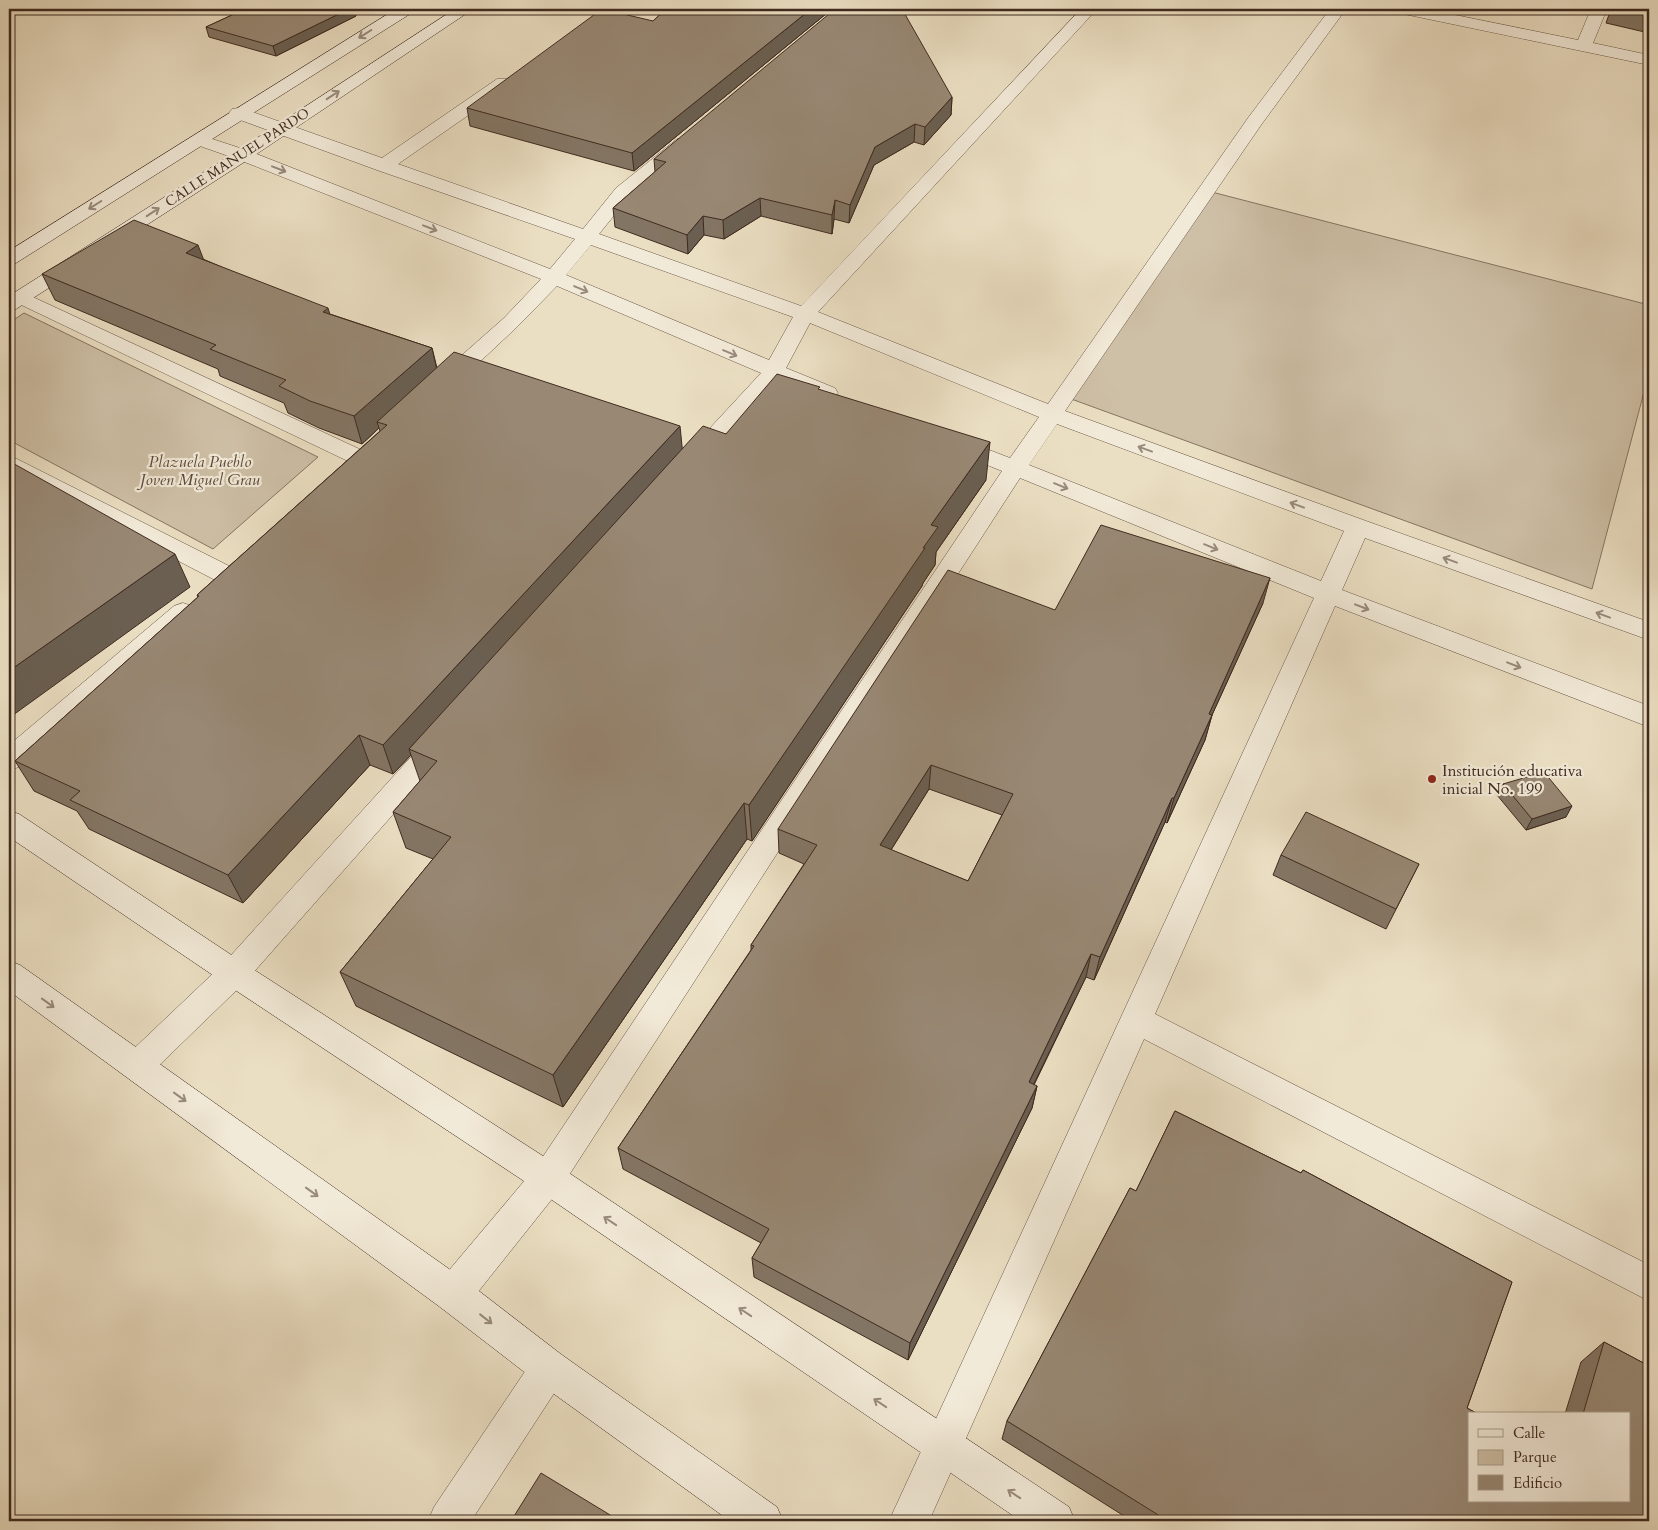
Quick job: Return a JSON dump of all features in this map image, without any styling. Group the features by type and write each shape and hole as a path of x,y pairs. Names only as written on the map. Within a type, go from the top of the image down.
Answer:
{"street":[{"path":"9,259 200,140 238,113 407,9"},
{"name":"CALLE MANUEL PARDO","path":"14,301 243,155 465,9"},
{"path":"680,476 773,372 805,314 1089,9"},
{"path":"453,1294 548,1178 1015,468 1254,122 1338,9"},
{"path":"1404,9 1649,60"},
{"path":"1584,45 1598,9"},
{"path":"383,166 513,75"},
{"path":"238,113 383,166 805,314 1052,414 1358,527 1649,631"},
{"path":"426,400 511,322 554,277 623,192 692,135"},
{"path":"200,140 243,155 554,277 773,372 845,400"},
{"path":"14,301 361,459"},
{"path":"934,436 1329,594 1649,716"},
{"path":"9,464 218,581 9,760"},
{"path":"909,1521 1137,1020 1358,527"},
{"path":"137,1066 234,973 454,728"},
{"path":"9,822 234,973 548,1178 1054,1521"},
{"path":"9,974 453,1294 549,1368 763,1521"},
{"path":"1137,1020 1649,1284"},
{"path":"448,1521 549,1368"}],"green space":[{"path":"1204,190 1649,305 1649,373 1592,589 1063,396"},
{"name":"Plazuela Pueblo Joven Miguel Grau","path":"24,313 318,457 213,549 9,440 9,323"}],"building":[{"path":"245,9 349,9 273,46 206,27"},
{"path":"602,9 653,21 666,9 811,9 632,153 467,108"},
{"path":"835,9 902,9 952,97 925,127 915,124 875,147 850,205 835,200 832,215 760,198 723,220 703,216 687,235 613,208 666,162 654,159"},
{"path":"1628,9 1649,9 1649,13"},
{"path":"134,220 198,245 186,253 328,308 323,312 432,348 354,416 310,401 279,386 286,380 210,349 216,345 42,274"},
{"path":"454,352 680,426 383,745 359,735 228,875 70,800 80,791 15,761 387,425 377,422"},
{"path":"777,374 820,387 818,389 990,442 931,525 938,527 923,548 925,548 749,805 744,803 553,1075 340,972 451,837 393,812 437,761 409,749 703,426 726,434"},
{"path":"9,461 175,554 9,671"},
{"path":"1101,525 1270,578 1209,714 1212,715 1100,957 1091,954 1029,1082 1037,1086 910,1343 752,1258 769,1229 618,1148 754,946 751,945 817,845 778,829 948,570 1055,610","holes":["931,765 1013,794 968,881 880,845"]},
{"path":"1544,772 1572,806 1532,819 1503,784"},
{"path":"1306,812 1419,864 1396,909 1281,855"},
{"path":"1175,1111 1301,1173 1303,1170 1512,1282 1467,1408 1474,1412 1468,1412 1468,1502 1630,1502 1630,1412 1584,1412 1604,1342 1649,1366 1649,1521 1168,1521 1007,1421 1130,1188 1136,1191"},
{"path":"541,1473 620,1521 511,1521"}],"place":[{"name":"Institución educativa inicial No. 199","path":"1432,779"}]}
